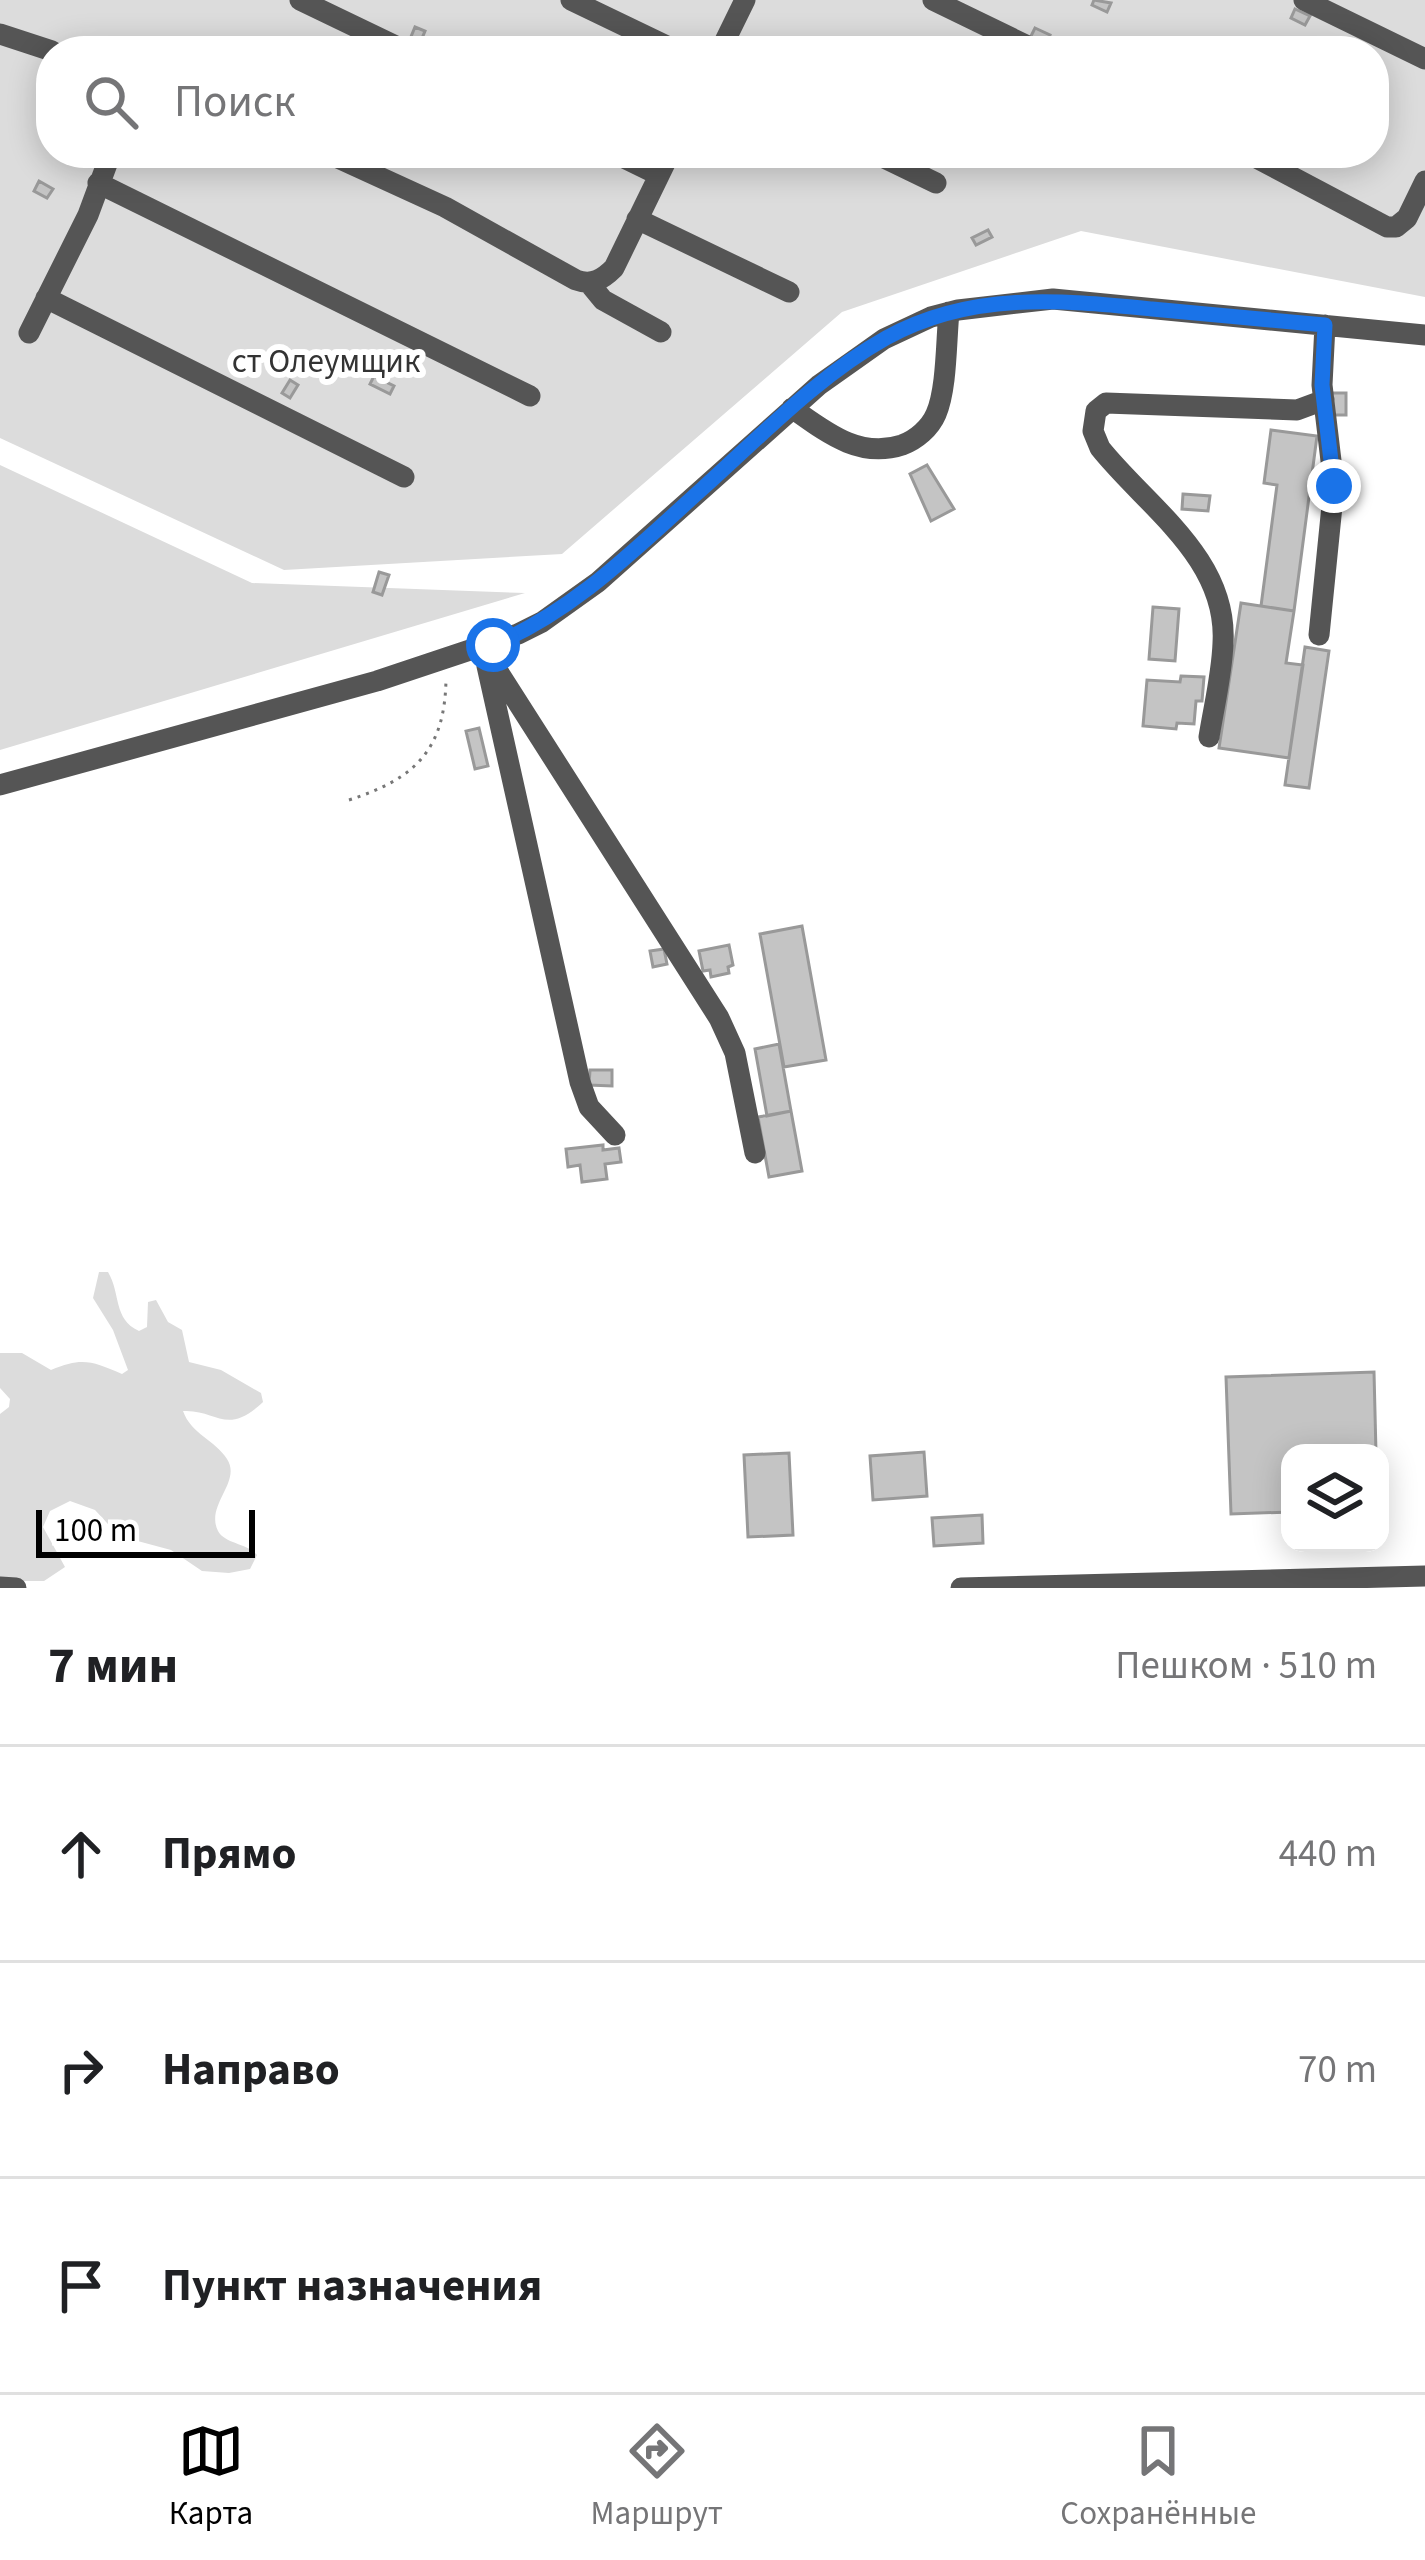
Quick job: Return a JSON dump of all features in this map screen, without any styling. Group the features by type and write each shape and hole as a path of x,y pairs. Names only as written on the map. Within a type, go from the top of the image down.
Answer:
{"street":[{"path":"300,0 375,36"},
{"path":"571,0 646,36"},
{"path":"727,36 745,0"},
{"path":"933,0 1007,36"},
{"path":"1304,0 1378,36"},
{"path":"0,34 36,46"},
{"path":"1389,41 1425,59"},
{"path":"29,333 88,215 104,168"},
{"path":"359,168 589,283 604,300 661,332"},
{"path":"645,168 659,175"},
{"path":"589,283 614,268 662,168"},
{"path":"904,168 936,184"},
{"path":"1276,168 1396,227 1407,218 1425,181"},
{"path":"98,183 530,396"},
{"path":"637,220 789,292"},
{"path":"46,298 404,477"},
{"path":"0,784 447,659 542,622 569,604 792,408 884,339 949,312 991,303 1053,299 1425,335"},
{"path":"792,408 856,447 877,449 910,441 928,427 938,411 949,312"},
{"path":"1319,635 1334,486 1324,400 1325,325"},
{"path":"1209,737 1223,643 1216,593 1193,551 1100,448 1093,431 1096,412 1106,403 1297,410 1324,400"},
{"path":"483,648 580,1082 589,1107 615,1135"},
{"path":"483,648 719,1018 735,1053 755,1153"},
{"path":"961,1588 1370,1583 1425,1576"},
{"path":"0,1587 16,1588"}],"path":[{"path":"349,800 391,787 429,754 446,707 447,659"}],"green space":[{"name":"ст Олеумщик","path":"0,0 1425,0 1425,297 1081,231 842,312 562,554 284,570 0,438"},
{"path":"0,465 252,583 525,593 0,750"},
{"path":"99,1272 108,1272 121,1313 131,1326 139,1331 147,1327 148,1302 156,1300 168,1322 182,1330 189,1362 221,1370 261,1393 263,1402 240,1418 183,1411 227,1459 230,1476 215,1521 221,1535 257,1555 250,1569 202,1571 171,1550 119,1536 95,1510 70,1501 50,1511 43,1527 65,1567 44,1581 0,1581 0,1414 9,1407 10,1399 0,1388 0,1353 22,1353 51,1370 79,1362 122,1374 128,1370 113,1330 93,1298"}],"building":[{"path":"1094,0 1111,3 1107,12 1092,5"},
{"path":"1295,9 1310,16 1305,25 1291,18"},
{"path":"39,181 53,189 47,198 34,191"},
{"path":"988,230 992,237 976,245 972,238"},
{"path":"374,376 394,386 390,394 370,384"},
{"path":"290,380 298,385 290,398 282,393"},
{"path":"1331,393 1346,393 1346,415 1331,415"},
{"path":"1271,430 1317,436 1294,611 1261,606 1277,485 1264,483"},
{"path":"927,465 954,509 931,521 910,474"},
{"path":"1183,494 1210,496 1208,511 1182,509"},
{"path":"379,572 389,575 382,595 373,592"},
{"path":"1241,603 1294,611 1286,663 1303,665 1289,758 1219,748"},
{"path":"1153,607 1179,609 1175,661 1149,659"},
{"path":"1305,647 1329,651 1309,788 1285,785"},
{"path":"1181,676 1204,677 1194,724 1177,723 1176,729 1143,726 1147,680 1180,682"},
{"path":"479,728 488,766 475,769 466,731"},
{"path":"802,926 826,1060 784,1067 760,934"},
{"path":"729,945 733,965 729,973 711,977 710,970 703,971 699,951"},
{"path":"664,949 667,964 653,967 650,951"},
{"path":"779,1044 791,1111 767,1116 755,1049"},
{"path":"590,1070 612,1070 612,1086 589,1085"},
{"path":"791,1111 802,1171 769,1177 758,1117"},
{"path":"603,1145 603,1150 619,1148 621,1162 605,1164 607,1179 582,1182 580,1165 568,1167 566,1149"},
{"path":"1374,1372 1376,1444 1281,1444 1281,1512 1231,1514 1226,1377"},
{"path":"924,1452 927,1496 873,1500 870,1456"},
{"path":"789,1453 793,1535 748,1537 744,1455"},
{"path":"982,1515 983,1543 934,1546 932,1518"}],"route":[{"path":"493,645 542,622 598,582 854,358 931,317 991,303 1053,299 1325,325 1322,385 1334,486"}]}
